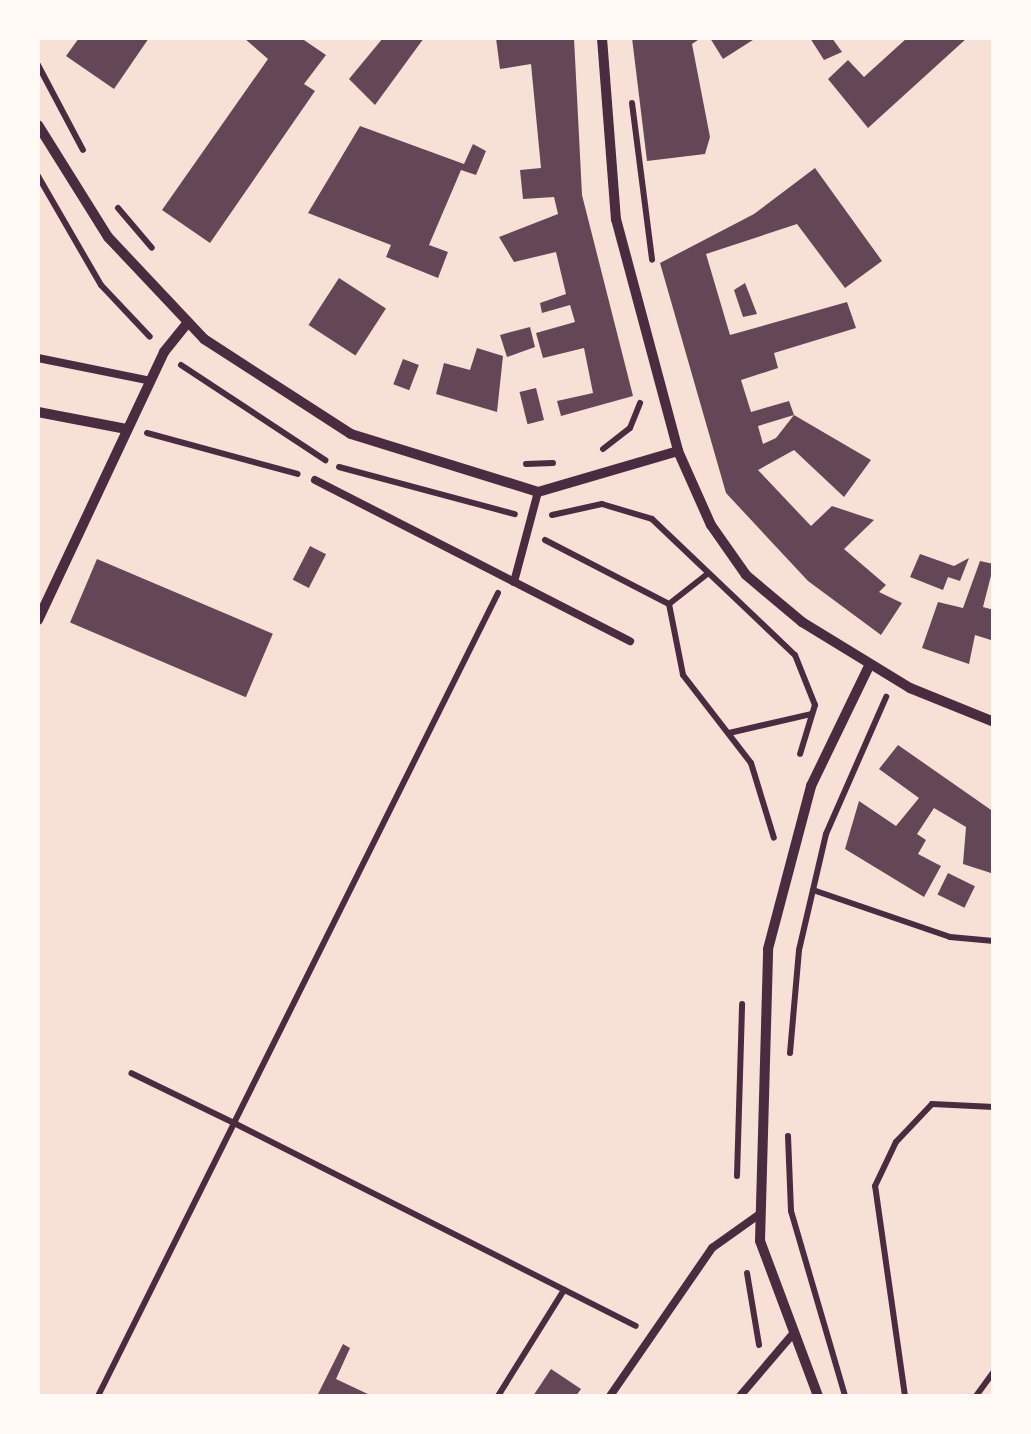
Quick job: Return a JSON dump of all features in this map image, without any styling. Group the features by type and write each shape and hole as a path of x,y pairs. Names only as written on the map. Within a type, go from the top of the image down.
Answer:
{"street":[{"path":"602,38 616,219 678,451 746,575 868,666 994,722"},
{"path":"38,125 108,237 188,322 274,391 350,434 538,492 678,451"},
{"path":"38,620 126,429 188,322"},
{"path":"38,412 126,429"},
{"path":"818,1396 760,1241 768,949 811,786 868,666"}],"lane":[{"path":"38,358 151,381"},
{"path":"315,480 630,641"},
{"path":"510,580 538,492"},
{"path":"610,1396 712,1248 761,1213"},
{"path":"740,1396 792,1334"}],"path":[{"path":"38,66 88,159"},
{"path":"630,88 655,272"},
{"path":"106,194 166,264"},
{"path":"593,453 630,428 640,408 637,382"},
{"path":"126,429 223,448 315,480 335,466 531,516 628,508 795,656 812,681 812,713 795,768"},
{"path":"517,464 566,463"},
{"path":"554,515 544,543 669,604"},
{"path":"669,604 706,575"},
{"path":"98,1396 510,580"},
{"path":"669,604 684,676 751,763 772,841 784,804"},
{"path":"789,1059 813,890 826,834 895,680"},
{"path":"728,733 812,713"},
{"path":"786,881 950,937 994,941"},
{"path":"131,1072 652,1335"},
{"path":"906,1396 875,1186 896,1142 932,1104 994,1107"},
{"path":"787,1115 790,1211 845,1396"},
{"path":"498,1396 564,1290"},
{"path":"976,1396 994,1371"}],"building":[{"path":"79,38 149,38 114,89 66,56"},
{"path":"244,38 301,38 326,55 304,84 315,91 210,243 162,210 268,59"},
{"path":"383,38 424,38 375,105 349,79"},
{"path":"496,38 574,38 582,195 633,396 561,416 557,401 593,393 584,348 543,358 536,333 575,322 570,305 542,313 540,303 566,294 556,252 514,262 499,237 558,214 554,197 523,199 520,170 541,168 531,64 500,69"},
{"path":"632,38 701,38 692,44 710,137 705,154 647,161"},
{"path":"710,38 756,38 723,59"},
{"path":"810,38 832,38 842,52 824,60"},
{"path":"907,38 967,38 868,128 828,79 848,60 864,77"},
{"path":"360,126 464,164 473,144 486,151 476,175 461,170 429,245 448,252 438,278 386,257 391,245 308,213"},
{"path":"815,168 882,261 845,288 797,224 706,254 730,335 847,302 856,328 774,353 778,368 741,380 751,412 789,401 794,415 871,460 844,497 794,450 758,470 811,526 832,506 874,520 844,549 886,585 879,592 902,603 881,635 808,581 726,493 660,263 754,214","holes":["794,415 776,438 763,444 758,426"]},
{"path":"339,278 386,308 355,355 309,325"},
{"path":"745,283 757,314 743,317 734,290"},
{"path":"530,327 535,347 507,357 500,335"},
{"path":"477,348 503,356 497,412 436,394 444,363 470,370"},
{"path":"403,359 419,365 409,390 393,384"},
{"path":"536,388 544,420 527,424 520,392"},
{"path":"310,546 326,554 309,588 293,580"},
{"path":"920,554 954,566 969,558 960,581 948,577 943,590 910,577"},
{"path":"97,559 273,634 246,697 70,623"},
{"path":"980,561 994,564 983,607 994,610 994,641 975,635 969,664 922,648 938,602 963,608"},
{"path":"898,745 994,812 994,874 963,864 966,827 934,808 917,834 926,840 918,854 941,866 924,897 845,849 859,801 896,826 919,798 879,769"},
{"path":"948,873 975,886 964,908 937,895"},
{"path":"343,1344 350,1348 336,1379 372,1396 317,1396"},
{"path":"551,1369 581,1389 576,1396 533,1396"}]}
